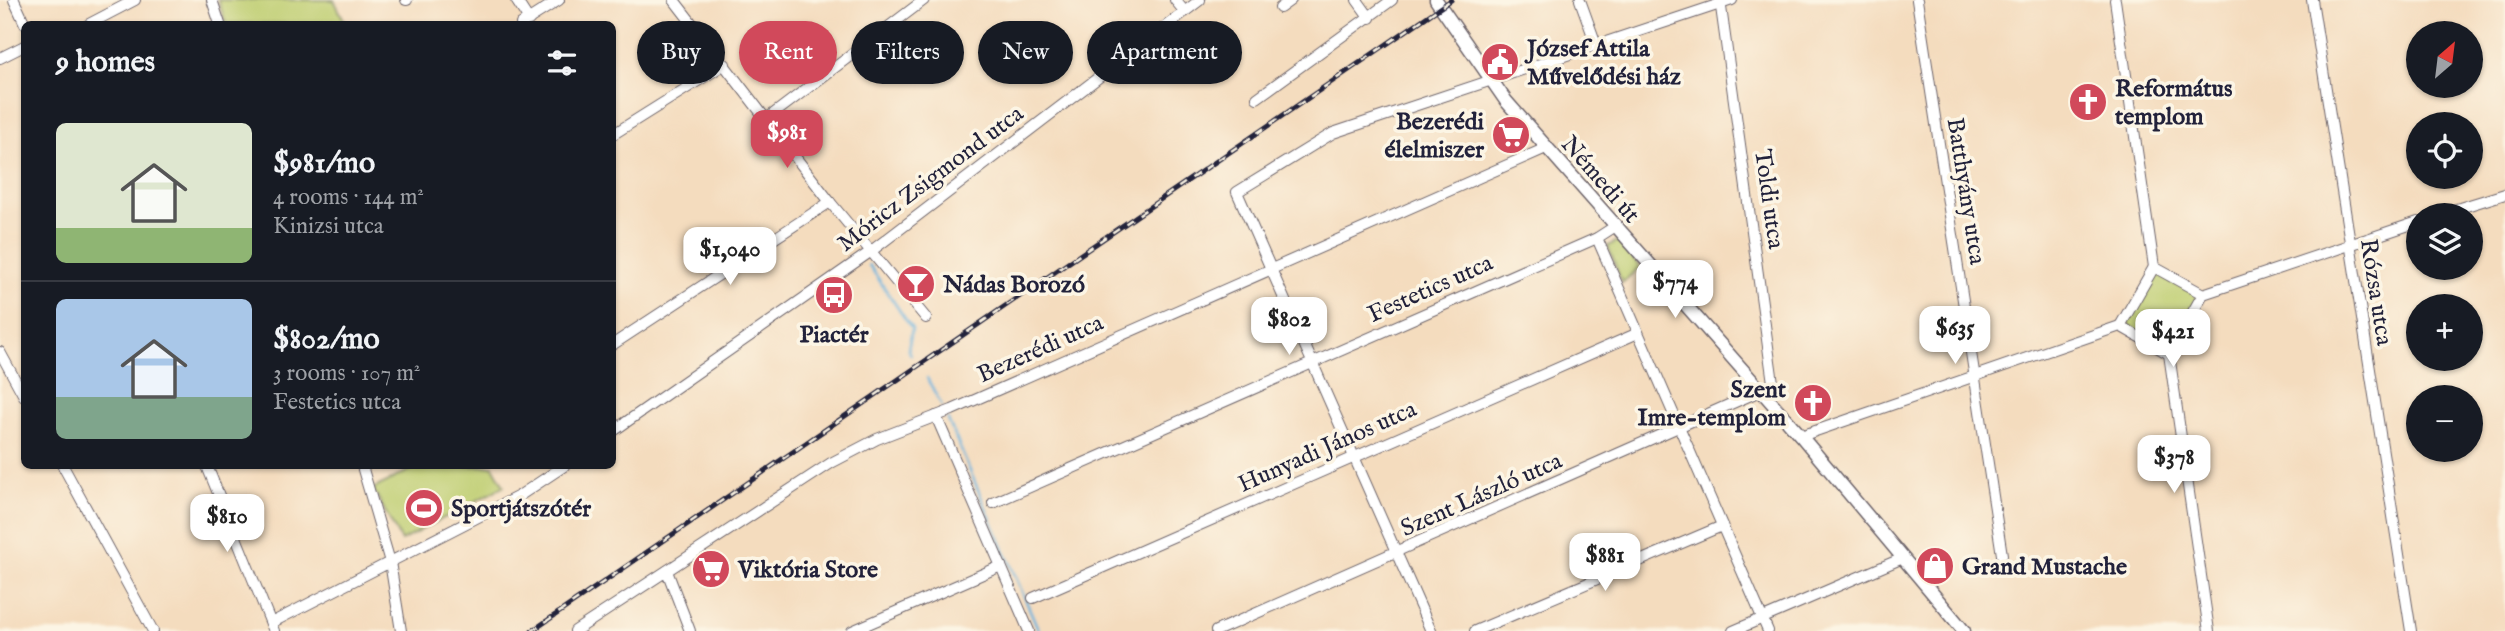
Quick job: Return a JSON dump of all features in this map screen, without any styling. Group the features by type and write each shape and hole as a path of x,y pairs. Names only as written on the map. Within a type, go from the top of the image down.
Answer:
{"main road":[{"name":"Némedi út","path":"1436,0 1491,81 1546,148 1801,436 1964,631"}],"street":[{"path":"14,0 24,21"},
{"path":"95,21 135,0"},
{"path":"212,0 219,21"},
{"path":"516,0 525,21"},
{"path":"527,21 559,0"},
{"path":"674,0 691,21"},
{"path":"768,118 923,0"},
{"path":"1175,0 1185,12"},
{"name":"Móricz Zsigmond utca","path":"616,429 870,252 1200,0"},
{"path":"1280,8 1291,0"},
{"path":"1357,0 1370,18"},
{"path":"1257,98 1392,0"},
{"path":"1580,0 1597,47"},
{"path":"1431,631 1237,192 1333,132 1597,47 1732,0"},
{"name":"Batthyány utca","path":"1917,0 2002,555"},
{"path":"1801,436 2120,326 2154,267 2116,0"},
{"name":"Rózsa utca","path":"2312,0 2411,631"},
{"name":"Toldi utca","path":"1721,2 1776,388 1760,391"},
{"path":"0,58 21,48"},
{"path":"725,64 830,202 926,318"},
{"path":"616,132 693,84"},
{"name":"Bezerédi utca","path":"575,631 831,463 877,439 936,416 1546,148"},
{"path":"2476,203 2505,194"},
{"path":"616,342 830,202"},
{"path":"2209,631 2169,354 2203,294 2406,226"},
{"name":"Festetics utca","path":"993,503 1597,237 1614,227"},
{"path":"1597,237 1769,631"},
{"path":"2154,267 2203,294"},
{"path":"2120,326 2169,354"},
{"name":"Hunyadi János utca","path":"1032,598 1638,333"},
{"path":"0,352 21,390"},
{"name":"Szent László utca","path":"1216,631 1397,554 1760,391"},
{"path":"936,416 1029,631"},
{"path":"65,469 153,631"},
{"path":"208,469 272,627 390,562 519,496 560,469"},
{"path":"363,469 390,562 401,631"},
{"path":"1475,631 1722,526"},
{"path":"1733,631 1903,558"},
{"path":"852,631 1001,566"},
{"path":"667,572 690,631"}],"green space":[{"path":"218,0 334,0 344,21 225,21"},
{"path":"1618,241 1640,267 1622,283 1608,246"},
{"path":"2161,271 2198,293 2198,298 2171,343 2163,345 2129,326 2127,317 2152,275"},
{"name":"Sportjátszótér","path":"412,469 495,469 504,486 401,541 373,489"}],"waterway":[{"path":"869,265 912,329 908,349 911,355"},
{"path":"927,378 942,406"},
{"path":"948,420 1039,631"}],"railway":[{"path":"532,631 1451,0"}],"place":[{"name":"József Attila Művelődési ház","path":"1500,62"},
{"name":"Református templom","path":"2088,102"},
{"name":"Bezerédi élelmiszer","path":"1511,135"},
{"name":"Nádas Borozó","path":"916,284"},
{"name":"Piactér","path":"834,295"},
{"name":"Szent Imre-templom","path":"1813,403"},
{"name":"Sportjátszótér","path":"424,508"},
{"name":"Grand Mustache","path":"1935,566"},
{"name":"Viktória Store","path":"711,569"}]}
